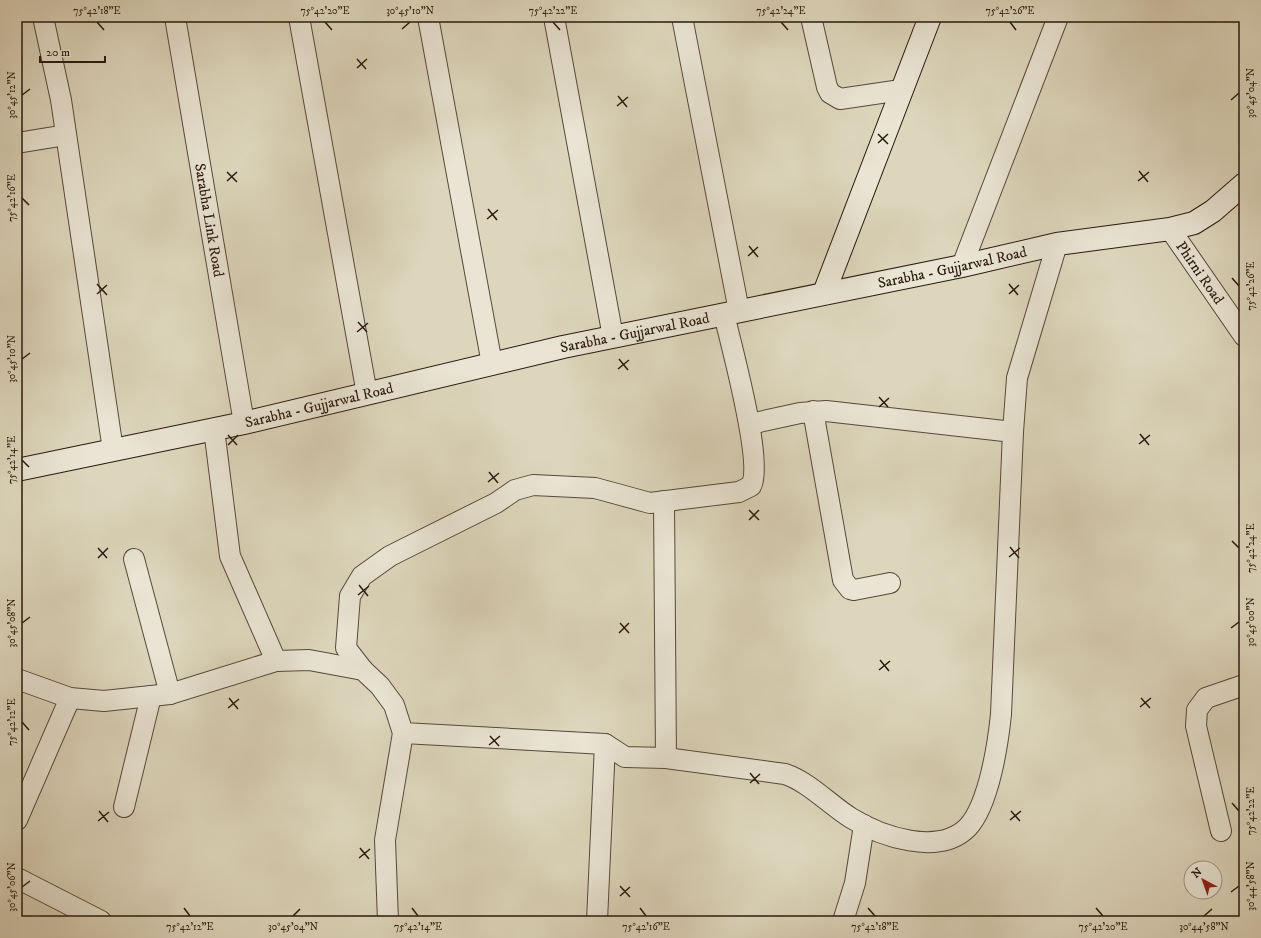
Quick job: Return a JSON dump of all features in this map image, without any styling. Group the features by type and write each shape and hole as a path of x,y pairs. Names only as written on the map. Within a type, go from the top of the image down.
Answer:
{"street":[{"path":"43,17 61,100 113,450"},
{"name":"Sarabha Link Road","path":"175,17 244,423"},
{"path":"299,17 367,394"},
{"path":"428,17 492,364"},
{"path":"554,17 613,337"},
{"path":"388,921 384,840 403,733 394,705 380,686 363,670 346,648 350,596 362,576 390,556 496,503 515,490 533,485 595,488 650,503 739,492 750,486 755,474 750,424 682,17"},
{"path":"811,17 827,87 830,93 840,99 901,90"},
{"path":"824,293 930,17"},
{"path":"962,266 1057,17"},
{"path":"17,143 66,135"},
{"name":"Sarabha - Gujjarwal Road","path":"17,470 244,423 613,337 962,266 1057,244 1170,229 1194,222 1213,210 1244,184"},
{"name":"Phirni Road","path":"1170,229 1244,336"},
{"path":"403,733 605,744 625,757 666,758 786,774 796,778 830,805 864,826 890,836 917,843 936,842 954,836 967,827 977,812 988,783 997,746 1001,714 1013,432 1017,378 1057,244"},
{"path":"750,424 813,411 826,411 1013,432"},
{"path":"813,411 843,580 846,586 854,590 890,582"},
{"path":"214,429 230,556 276,661"},
{"path":"664,501 666,758"},
{"path":"124,807 160,695 134,559"},
{"path":"17,679 70,698 104,701 160,695 276,661 309,660 363,670"},
{"path":"1221,831 1196,726 1197,710 1206,698 1244,685"},
{"path":"17,820 70,698"},
{"path":"597,921 605,744"},
{"path":"843,921 855,883 864,826"},
{"path":"17,878 101,921"}]}
